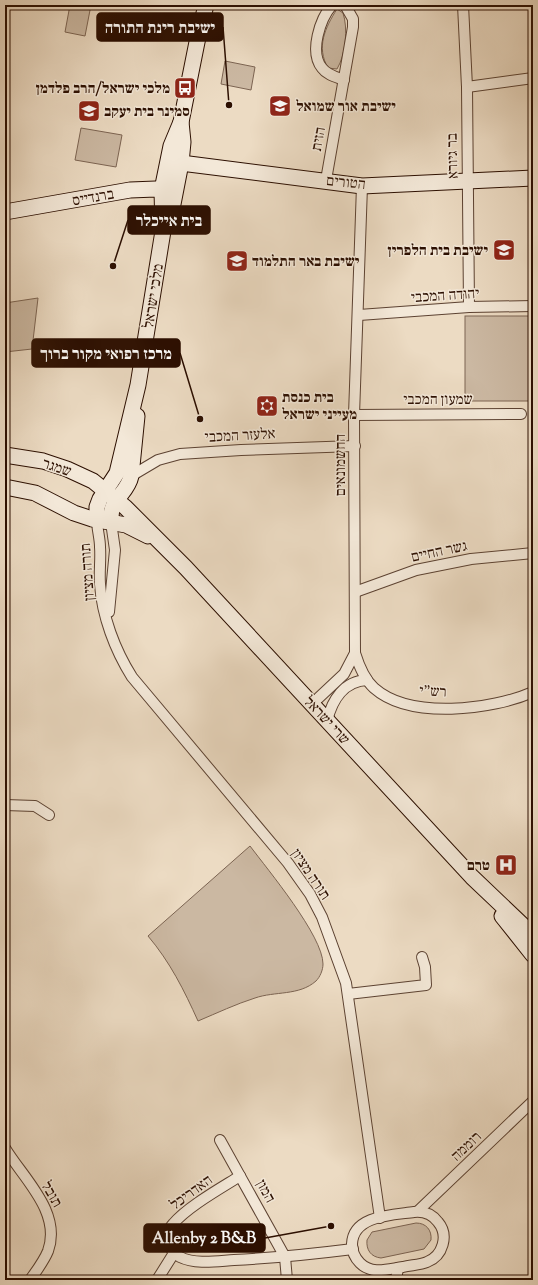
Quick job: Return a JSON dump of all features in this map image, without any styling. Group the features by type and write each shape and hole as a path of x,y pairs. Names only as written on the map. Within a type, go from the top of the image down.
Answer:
{"street":[{"name":"מלכי ישראל","path":"163,231 173,204 183,142 182,122 196,42 206,5"},
{"path":"332,5 325,13 320,26 316,52 318,62 322,69 329,74 344,80"},
{"name":"הזית","path":"326,180 344,80 353,19 345,5"},
{"name":"בר גיורא","path":"463,5 467,87 469,307"},
{"path":"467,87 533,78"},
{"name":"מלכי ישראל","path":"111,494 138,385 163,231 162,190 171,146 182,122"},
{"path":"171,146 173,156 180,163"},
{"name":"הטורים","path":"180,163 326,180 362,186 533,178"},
{"name":"החשמונאים","path":"312,704 344,674 355,653 354,415 362,186"},
{"name":"ברנדייס","path":"5,212 130,190 162,190"},
{"path":"162,190 170,196 173,204"},
{"name":"יהודה המכבי","path":"358,315 469,307 533,306"},
{"name":"מלכי ישראל","path":"104,521 97,506 111,494 128,485 131,476 136,433 138,385"},
{"name":"שמעון המכבי","path":"354,415 521,414"},
{"name":"אלעזר המכבי","path":"131,476 158,460 180,454 241,450 355,446"},
{"name":"שמגר","path":"5,455 43,462 68,469 111,494"},
{"path":"131,476 132,498 141,522"},
{"name":"שמגר","path":"5,487 36,493 74,513 104,521"},
{"name":"שרי ישראל","path":"111,494 181,563 472,877 533,935"},
{"name":"שרי ישראל","path":"104,521 126,525 143,533 181,563"},
{"name":"תורה מציון","path":"104,521 100,546 100,585 108,622 120,656 132,677 288,863 310,894 322,917 348,994 380,1218"},
{"name":"תורה מציון","path":"104,521 115,550 108,622"},
{"name":"גשר החיים","path":"355,592 416,570 471,559 533,553"},
{"name":"רש\"י","path":"355,653 367,680 375,688 398,702 418,707 435,709 483,705 533,692"},
{"path":"327,721 333,704 342,691 355,682 367,680"},
{"path":"5,805 35,806 49,815"},
{"name":"שרי ישראל","path":"472,877 533,955"},
{"path":"348,994 426,985 422,957"},
{"name":"רוממה","path":"418,1211 533,1101"},
{"name":"המון","path":"220,1140 285,1258"},
{"name":"תובל","path":"5,1148 36,1194 49,1218 51,1240 48,1251 30,1280"},
{"name":"האדריכל","path":"174,1253 169,1247 168,1239 173,1224 189,1210 240,1176"},
{"path":"418,1211 428,1214 437,1220 443,1233 443,1244 438,1253 430,1261 380,1271 369,1269 357,1260 353,1249 353,1237 359,1227 368,1221 418,1211"},
{"path":"157,1280 174,1253 180,1257 208,1262 285,1258 353,1249"},
{"path":"285,1258 287,1280"},
{"path":"396,1280 398,1268"}],"shaded area":[{"path":"70,5 91,5 85,36 65,32"},
{"path":"337,9 343,13 346,33 344,49 337,69 328,68 324,60 322,45 326,30"},
{"path":"225,61 255,67 251,90 221,84"},
{"path":"81,128 122,135 116,167 75,160"},
{"path":"38,298 32,349 5,352 5,303"},
{"path":"465,316 533,316 533,401 465,401"},
{"path":"250,846 281,886 305,921 321,952 323,964 322,971 316,981 302,989 255,998 198,1021 176,977 148,936"},
{"path":"416,1223 423,1224 428,1228 431,1236 431,1240 424,1249 381,1258 372,1255 368,1250 367,1240 372,1232"}],"place":[{"name":"מלכי ישראל/הרב פלדמן","path":"185,88"},
{"name":"ישיבת רינת התורה","path":"229,105"},
{"name":"ישיבת אור שמואל","path":"280,106"},
{"name":"סמינר בית יעקב","path":"89,111"},
{"name":"ישיבת בית הלפרין","path":"504,250"},
{"name":"ישיבת באר התלמוד","path":"237,261"},
{"name":"בית אייכלר","path":"113,266"},
{"name":"בית כנסת מעייני ישראל","path":"267,406"},
{"name":"מרכז רפואי מקור ברוך","path":"200,419"},
{"name":"טרם","path":"506,865"},
{"name":"Allenby 2 B&B","path":"331,1226"}]}
